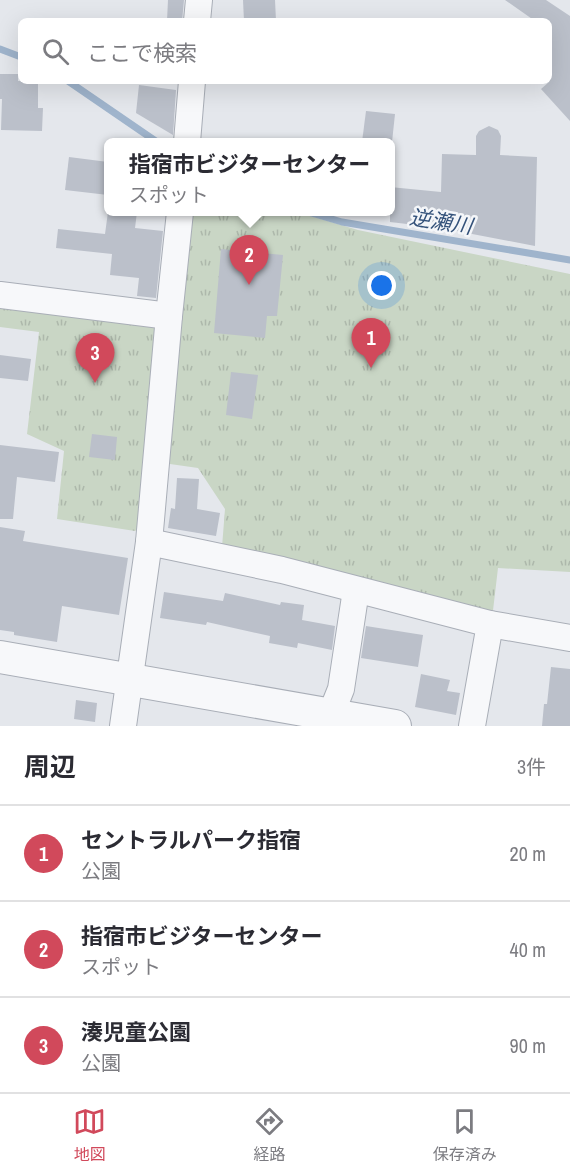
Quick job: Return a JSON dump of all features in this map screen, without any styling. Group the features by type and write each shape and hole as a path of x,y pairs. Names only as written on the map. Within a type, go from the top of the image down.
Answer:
{"street":[{"path":"197,18 199,0"},
{"path":"187,138 192,84"},
{"path":"123,726 149,542 180,216"},
{"path":"0,295 169,316"},
{"path":"149,542 282,570 490,624 570,638"},
{"path":"331,720 341,689 356,590"},
{"path":"472,726 490,624"},
{"path":"0,657 331,720 395,726"}],"green space":[{"path":"188,216 311,216 358,230 570,274 570,572 498,568 492,619 222,547 225,509 198,468 163,463"},
{"path":"0,302 155,321 162,330 142,526 135,531 57,519 64,451 27,434 39,332 0,327"}],"building":[{"path":"168,0 184,0 182,18 167,18"},
{"path":"243,0 275,0 276,18 244,18"},
{"path":"505,0 546,0 570,16 570,121 541,89 547,84 552,84 552,18 531,18"},
{"path":"0,74 18,74 18,84 38,84 38,108 43,108 42,131 1,130 2,99 0,99"},
{"path":"139,85 176,90 173,135 136,113"},
{"path":"366,111 395,114 392,138 363,138"},
{"path":"489,126 498,130 501,136 500,155 537,157 535,246 441,228 390,222 390,216 395,216 395,187 441,192 442,154 476,155 476,136 479,131"},
{"path":"69,157 104,161 104,195 65,190"},
{"path":"107,216 136,216 135,228 163,231 156,298 137,296 139,278 110,275 112,254 56,248 58,229 105,234"},
{"path":"221,249 283,255 277,316 267,316 265,338 214,333"},
{"path":"0,355 31,359 28,381 0,378"},
{"path":"231,372 258,375 252,419 226,415"},
{"path":"92,434 117,437 115,460 89,457"},
{"path":"0,445 59,452 55,482 17,477 13,519 0,519"},
{"path":"177,478 199,479 197,509 220,513 216,536 168,528 171,508 175,509"},
{"path":"0,527 25,531 23,541 128,558 119,615 62,606 57,642 14,635 14,632 0,630"},
{"path":"164,592 223,601 225,593 280,605 281,602 304,605 302,620 335,626 332,650 298,643 297,648 269,643 270,636 207,622 206,625 160,618"},
{"path":"366,626 423,635 418,667 361,658"},
{"path":"551,667 570,669 570,726 542,726"},
{"path":"421,674 450,680 447,691 460,693 456,715 415,707"},
{"path":"76,700 97,703 95,722 74,719"}],"waterway":[{"name":"逆瀬川","path":"0,49 18,56"},
{"name":"逆瀬川","path":"72,84 151,138"},
{"name":"逆瀬川","path":"322,216 342,222 570,260"}],"place":[{"name":"指宿市ビジターセンター","path":"249,285"},
{"name":"セントラルパーク指宿","path":"371,368"},
{"name":"湊児童公園","path":"95,383"}]}
